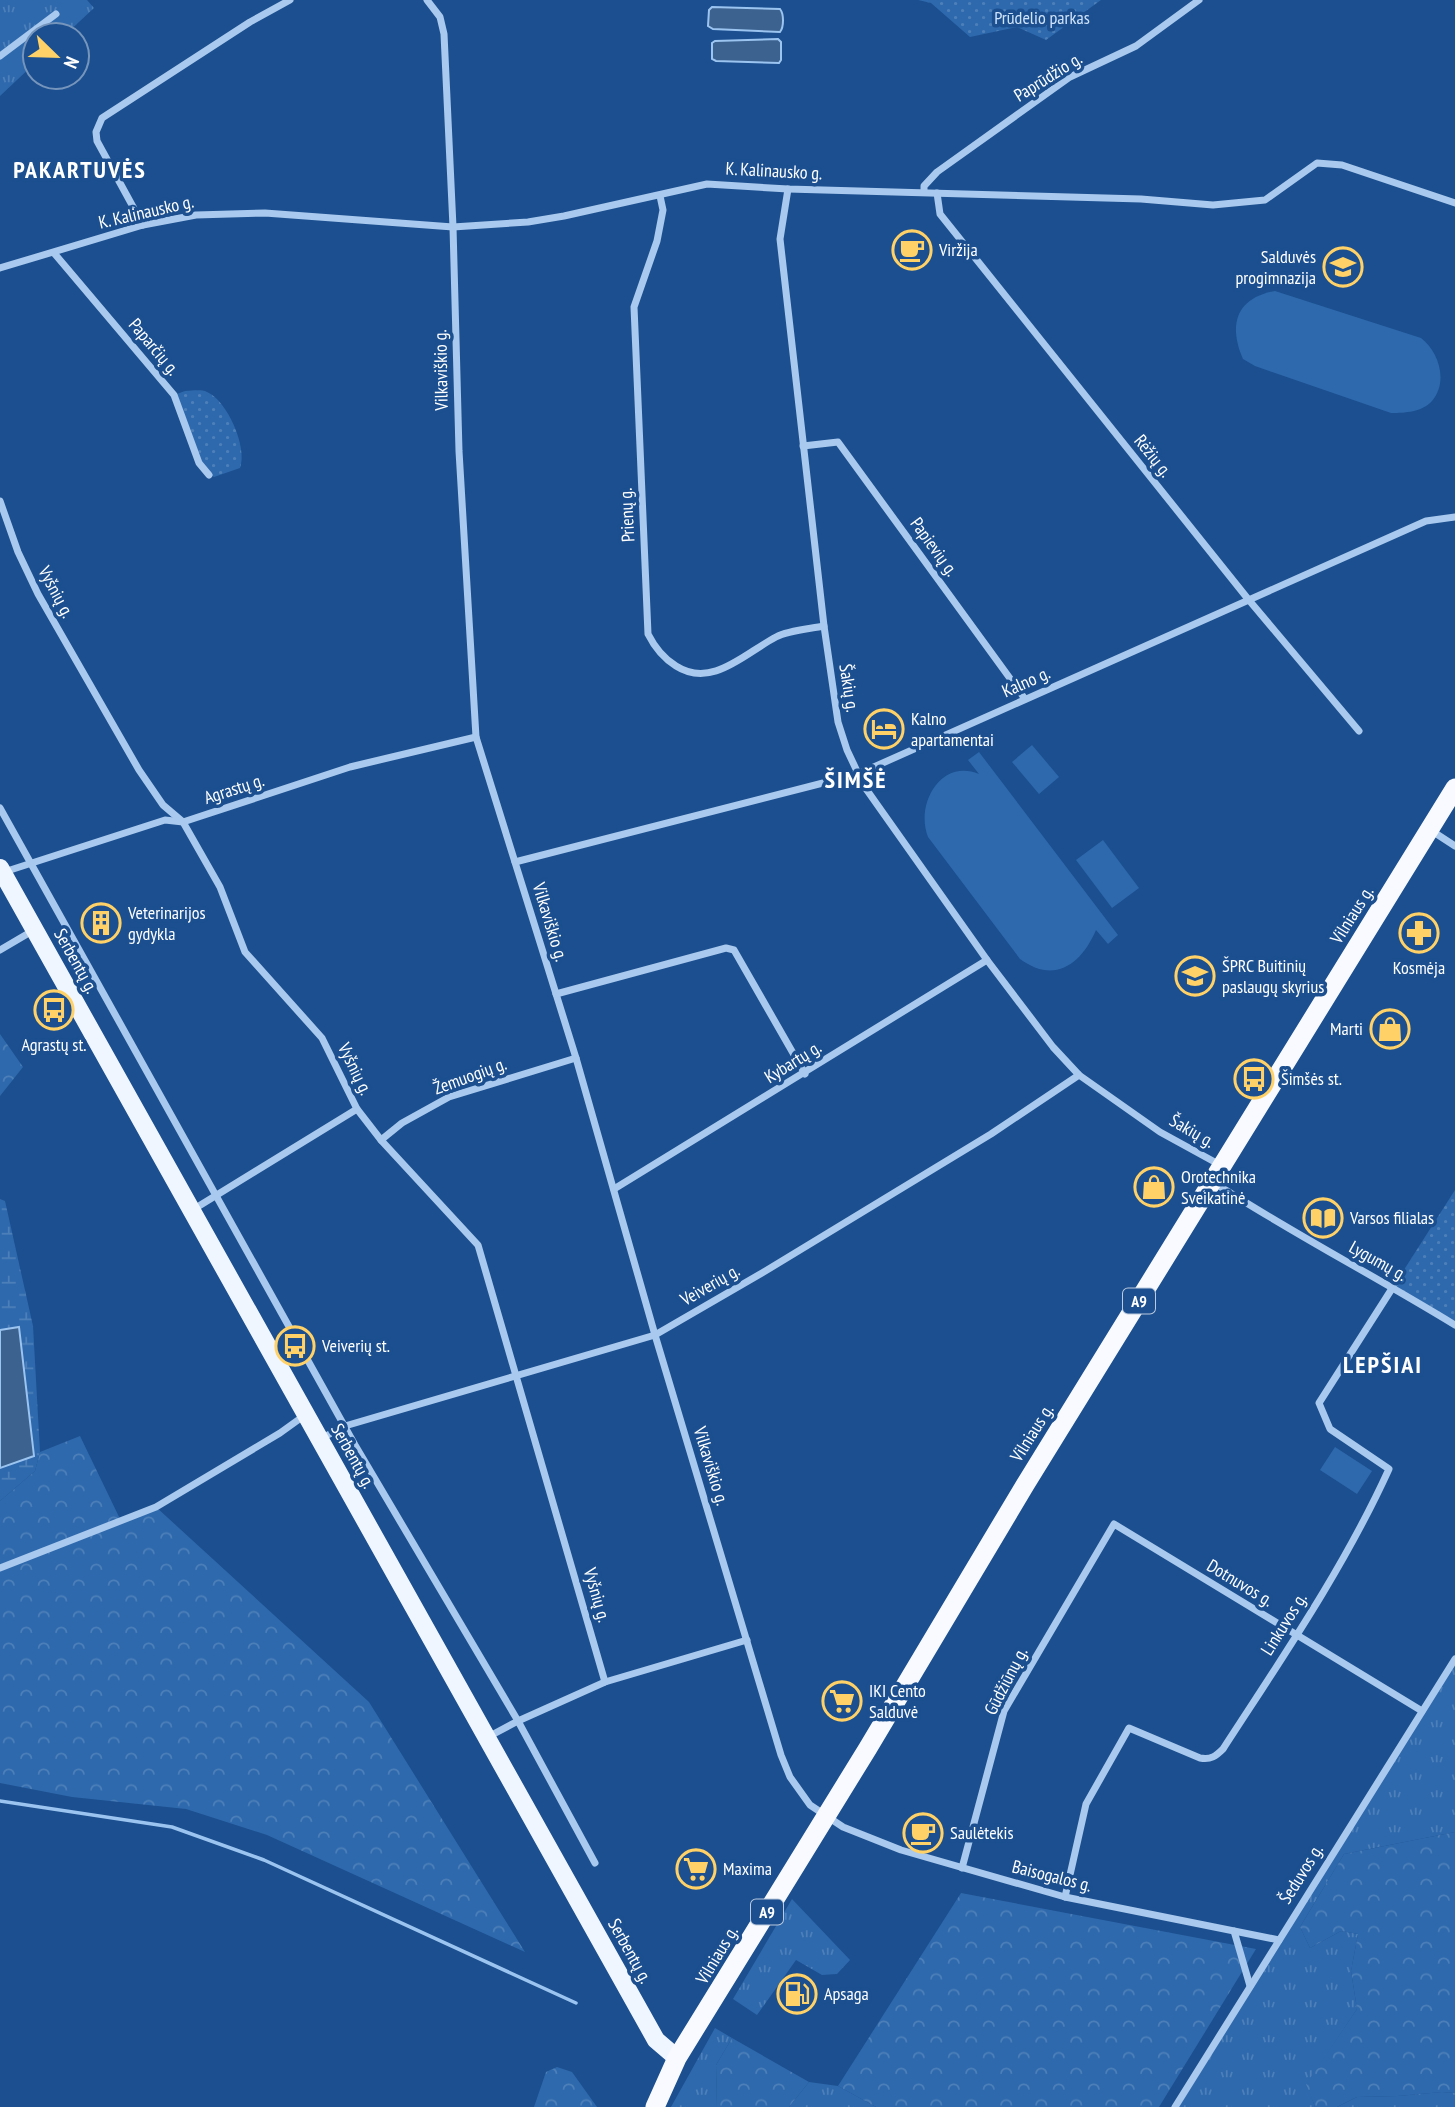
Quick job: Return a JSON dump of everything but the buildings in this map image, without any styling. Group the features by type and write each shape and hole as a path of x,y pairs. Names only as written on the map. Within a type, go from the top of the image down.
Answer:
{"highway":[{"name":"Vilniaus g.","path":"655,2107 677,2058 1024,1485 1455,788"}],"main road":[{"name":"Serbentų g.","path":"1,870 656,2040 677,2058"}],"street":[{"path":"143,225 97,141 96,132 102,118 239,29 290,0"},
{"name":"Vilkaviškio g.","path":"428,0 440,16 444,34 459,451 476,737 576,1058 655,1335 780,1753 790,1777 810,1805 826,1816"},
{"name":"Paprūdžio g.","path":"924,192 924,186 937,172 1070,77 1136,46 1199,0"},
{"path":"0,56 56,14"},
{"name":"K. Kalinausko g.","path":"0,268 143,225 196,215 265,212 453,227 540,220 707,184 788,189 1141,199 1213,205 1265,200 1317,163 1342,165 1455,203"},
{"name":"Šakių g.","path":"788,189 780,239 824,626 838,722 858,774 870,796 987,960 1053,1047 1079,1076 1217,1174"},
{"name":"Rėžių g.","path":"937,193 940,214 1248,599 1359,731"},
{"name":"Prienų g.","path":"660,196 663,211 657,242 634,307 648,634 665,659 679,668 700,675 722,669 779,636 824,626"},
{"name":"Paparčių g.","path":"54,253 174,395 198,463 209,475"},
{"name":"Papievių g.","path":"803,446 838,442 1025,699"},
{"name":"Vyšnių g.","path":"0,501 18,552 38,594 151,788 163,805 183,822 220,887 245,952 322,1038 357,1109 381,1140 478,1245 606,1682"},
{"name":"Kalno g.","path":"515,862 858,774 1426,521 1455,517"},
{"name":"Agrastų g.","path":"1,870 165,820 183,822 351,767 476,737"},
{"path":"0,808 345,1426 518,1721 595,1863"},
{"path":"1429,830 1455,846"},
{"path":"0,950 34,929"},
{"path":"556,994 726,948 734,950 805,1074"},
{"name":"Kybartų g.","path":"614,1189 987,960"},
{"name":"Žemuogių g.","path":"381,1140 402,1123 449,1097 576,1058"},
{"name":"Veiverių g.","path":"319,1439 345,1426 655,1335 979,1142 1079,1076"},
{"path":"191,1210 357,1109"},
{"name":"Lygumų g.","path":"1217,1174 1286,1228 1455,1325"},
{"name":"Linkuvos g.","path":"1065,1897 1086,1804 1129,1728 1200,1758 1208,1760 1217,1755 1296,1635 1366,1520 1389,1469 1330,1429 1320,1404 1393,1287"},
{"path":"0,1568 156,1507 306,1415"},
{"name":"Dotnuvos g.","path":"1114,1524 1422,1711"},
{"name":"Gūdžiūnų g.","path":"962,1868 1004,1711 1114,1524"},
{"path":"486,1738 606,1682 747,1640"},
{"name":"Šeduvos g.","path":"1175,2107 1455,1659"},
{"name":"Baisogalos g.","path":"826,1816 844,1827 901,1850 1065,1897 1279,1940"},
{"path":"1234,1931 1250,1986"}],"green space":[{"path":"0,0 87,0 94,8 80,21 21,21 21,76 0,96"},
{"name":"Prūdelio parkas","path":"918,0 1101,0 1046,40 1017,27 970,37 931,3"},
{"path":"1275,291 1421,338 1432,351 1439,367 1440,385 1432,401 1418,410 1391,413 1255,366 1243,359 1236,335 1239,315 1251,300"},
{"path":"185,391 205,391 222,404 238,437 242,459 240,468 214,477 203,470 174,395"},
{"path":"1032,745 1059,777 1039,794 1012,762"},
{"path":"979,752 1118,935 1108,944 1096,930 1083,953 1065,967 1044,970 1020,959 928,837 925,811 934,787 953,772 979,774 968,760"},
{"path":"1103,840 1139,888 1112,908 1076,860"},
{"path":"0,1034 23,1067 0,1096"},
{"path":"1455,1190 1455,1325 1393,1287"},
{"path":"0,1199 5,1201 33,1326 40,1452 35,1471 0,1501 0,1468 34,1456 18,1327 0,1330"},
{"path":"80,1436 121,1521 156,1507 369,1702 525,1952 267,1835 186,1809 72,1797 0,1783 0,1501 35,1471 40,1452"},
{"path":"1335,1447 1372,1471 1357,1494 1320,1470"},
{"path":"1455,1659 1455,1832 1344,1854 1300,1927 1310,1948 1341,1931 1358,1934 1351,1971 1357,2009 1307,2084 1315,2107 1175,2107"},
{"path":"1455,1832 1455,2093 1357,2097 1337,2107 1315,2107 1306,2084 1357,2009 1351,1971 1358,1934 1341,1931 1310,1948 1300,1927 1344,1854"},
{"path":"961,1893 1256,1949 1159,2107 876,2107 838,2086"},
{"path":"792,1899 850,1960 837,1974 822,1975 796,1960 757,2015 733,1999"},
{"path":"715,2028 732,2038 716,2065 717,2107 671,2107"},
{"path":"732,2038 809,2082 789,2107 717,2107 716,2065"},
{"path":"557,2067 572,2072 597,2107 534,2107 546,2072"},
{"path":"809,2082 838,2086 876,2107 789,2107"},
{"path":"1455,2093 1455,2107 1337,2107 1357,2097"}],"shaded area":[{"path":"712,7 780,9 782,27 780,32 713,29 708,26 709,10"},
{"path":"778,39 781,42 779,63 712,59 712,43 715,41"},
{"path":"19,1327 34,1456 0,1468 0,1330"}],"waterway":[{"path":"0,1801 172,1827 264,1860 576,2003"}],"place":[{"name":"Viržija","path":"912,250"},
{"name":"Salduvės progimnazija","path":"1343,267"},
{"name":"Kalno apartamentai","path":"884,729"},
{"name":"Veterinarijos gydykla","path":"101,923"},
{"name":"Kosmėja","path":"1419,933"},
{"name":"ŠPRC Buitinių paslaugų skyrius","path":"1195,976"},
{"name":"Agrastų st.","path":"54,1010"},
{"name":"Marti","path":"1390,1029"},
{"name":"Šimšės st.","path":"1254,1079"},
{"name":"Orotechnika Sveikatinė","path":"1154,1187"},
{"name":"Varsos filialas","path":"1323,1218"},
{"name":"Veiverių st.","path":"295,1346"},
{"name":"IKI Cento Salduvė","path":"842,1701"},
{"name":"Saulėtekis","path":"923,1833"},
{"name":"Maxima","path":"696,1869"},
{"name":"Apsaga","path":"797,1994"}],"district":[{"name":"PAKARTUVĖS","path":"80,170"},
{"name":"ŠIMŠĖ","path":"856,780"},
{"name":"LEPŠIAI","path":"1383,1365"}]}
